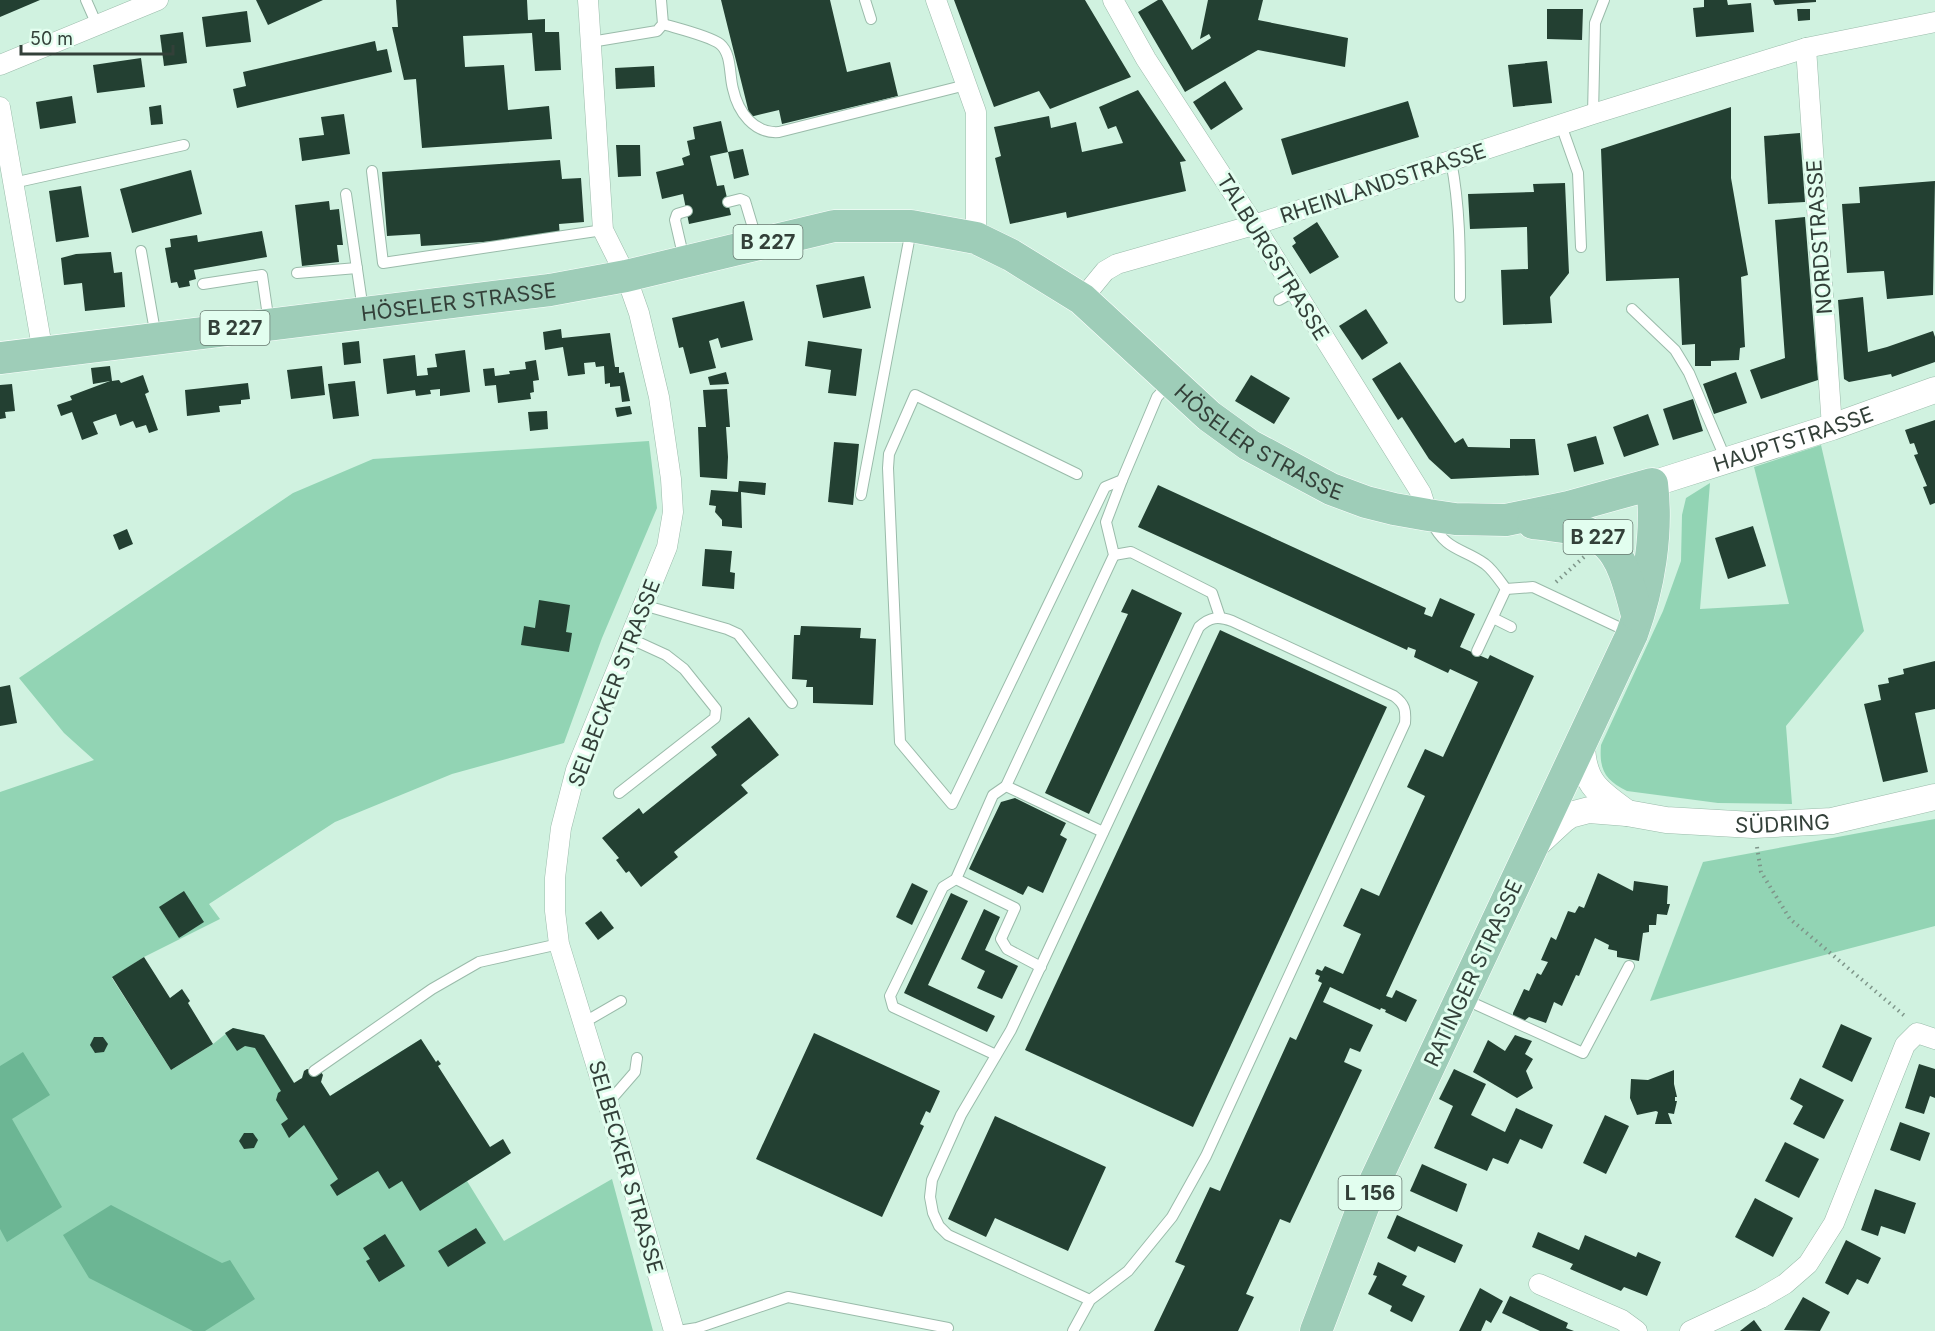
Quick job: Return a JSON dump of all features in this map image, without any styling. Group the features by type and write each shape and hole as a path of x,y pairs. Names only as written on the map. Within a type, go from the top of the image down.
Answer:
{"main road":[{"name":"HÖSELER STRASSE","path":"0,358 550,290 626,276 834,226 911,226 976,238 1011,255 1082,299 1171,383 1209,416 1249,445 1331,489 1366,502 1455,519 1506,520 1569,507 1652,484"},
{"name":"RATINGER STRASSE","path":"1316,1331 1363,1207 1582,745 1635,626 1650,558 1655,505 1652,484"},
{"name":"B 227","path":"1506,520 1566,526 1602,538 1613,550 1623,568 1635,626"}],"street":[{"path":"0,66 158,0"},
{"path":"588,0 603,230"},
{"path":"936,0 976,112 976,238"},
{"name":"TALBURGSTRASSE","path":"1113,0 1146,59 1254,225 1287,295 1421,494 1428,515"},
{"name":"RHEINLANDSTRASSE","path":"1082,299 1105,271 1117,264 1254,225 1593,114 1806,48 1935,22"},
{"name":"NORDSTRASSE","path":"1806,48 1832,427"},
{"path":"0,106 3,142 13,183 43,353"},
{"name":"SELBECKER STRASSE","path":"603,230 626,276 639,313 659,397 671,479 673,512 667,547 576,770 561,828 555,878 555,911 559,944 676,1331"},
{"name":"HAUPTSTRASSE","path":"1652,484 1832,427 1935,390"},
{"name":"SÜDRING","path":"1582,745 1585,770 1593,786 1627,813"},
{"name":"SÜDRING","path":"1533,848 1570,815 1589,810 1627,813 1666,820 1753,825 1832,821 1935,797"},
{"path":"1690,1331 1769,1294 1785,1284 1808,1264 1834,1224 1905,1045 1926,1036"},
{"path":"1539,1284 1622,1320 1637,1331"}],"lane":[{"path":"86,0 97,25"},
{"path":"591,42 650,34 661,28 663,24 661,0"},
{"path":"865,0 871,19"},
{"path":"1593,114 1594,23 1604,0"},
{"path":"663,24 720,44 726,53 732,88 740,107 750,123 764,131 780,132 966,84"},
{"path":"1561,125 1578,173 1581,247"},
{"path":"13,183 184,145"},
{"path":"1451,160 1459,222 1460,297"},
{"path":"372,171 383,263 603,230"},
{"path":"346,194 363,312"},
{"path":"728,202 740,199 745,201 758,244"},
{"path":"685,262 675,220 677,214 687,211"},
{"path":"861,495 911,226"},
{"path":"141,251 156,338"},
{"path":"297,273 357,268"},
{"path":"203,284 262,275 269,323"},
{"path":"1632,309 1675,351 1689,373 1726,461"},
{"path":"996,1055 893,1007 890,996 943,887 956,879 993,795 1006,786 1114,555 1106,522 1157,398 1171,383"},
{"path":"1077,474 915,395 889,454 900,742 952,804 1105,487 1122,480"},
{"path":"1428,515 1437,533 1451,546 1485,564 1506,589"},
{"path":"1114,555 1131,552 1212,593 1220,617"},
{"path":"1506,589 1533,587 1635,626"},
{"path":"1478,651 1506,589"},
{"path":"643,605 738,634 792,703"},
{"path":"1073,1331 1090,1300 1128,1271 1172,1217 1197,1172 1406,723 1403,703 1394,696 1220,617 1208,619 1198,627 1011,1030 961,1115 932,1180 930,1197 933,1213 939,1226 948,1235 1090,1300"},
{"path":"1493,618 1511,627"},
{"path":"619,793 715,718 716,709 684,669 666,655 629,638"},
{"path":"1006,786 1103,832"},
{"path":"956,879 1015,908 1001,939 1007,949 1041,967"},
{"path":"314,1071 432,989 479,962 559,944"},
{"path":"1461,997 1583,1053 1629,966"},
{"path":"583,1023 621,1001"},
{"path":"608,1103 636,1072 637,1058"},
{"path":"676,1331 697,1328 788,1297 948,1328"},
{"path":"724,1319 725,1331"}],"path":[{"path":"1753,825 1761,872 1790,919 1905,1015 1926,1036"}],"shaded area":[{"path":"649,441 657,508 602,638 564,743 452,774 335,822 209,904 220,919 144,957 112,978 171,1070 213,1044 233,1028 264,1035 295,1084 314,1071 330,1096 421,1039 496,1163 467,1181 504,1241 612,1179 653,1331 0,1331 0,792 94,760 64,733 19,678 293,493 373,459"},
{"path":"1821,445 1864,631 1786,726 1792,804 1718,803 1627,791 1619,787 1605,773 1601,761 1601,745 1663,611 1681,561 1682,515 1686,498 1710,483 1700,609 1789,604 1754,467"},
{"path":"1935,819 1935,926 1650,1001 1703,862"},
{"path":"23,1052 50,1095 12,1119 62,1207 7,1242 0,1229 0,1066"},
{"path":"111,1205 222,1263 230,1260 255,1299 205,1331 193,1331 89,1278 63,1235"}],"building":[{"path":"0,0 40,0 0,17"},
{"path":"256,0 323,0 268,25"},
{"path":"396,0 527,0 528,20 545,19 545,32 559,32 561,70 535,71 532,33 463,36 465,67 504,65 508,110 549,106 552,139 422,148 416,79 404,80 392,27 398,27"},
{"path":"721,0 830,0 847,72 890,62 898,96 782,124 779,110 750,117"},
{"path":"954,0 1085,0 1131,77 1050,109 1039,91 994,107"},
{"path":"1162,0 1192,50 1211,38 1209,34 1200,39 1208,0 1263,0 1258,20 1348,38 1345,67 1258,50 1185,92 1138,12"},
{"path":"1704,0 1727,0 1728,5 1751,3 1754,32 1696,37 1693,8 1704,7"},
{"path":"1773,0 1816,0 1816,2 1775,5"},
{"path":"1547,9 1583,9 1582,40 1547,39"},
{"path":"1797,9 1810,9 1810,20 1798,21"},
{"path":"247,11 251,42 206,47 202,17"},
{"path":"183,32 187,63 164,66 160,35"},
{"path":"375,41 377,51 387,49 392,72 237,108 233,89 246,86 243,72"},
{"path":"141,58 145,87 97,93 93,65"},
{"path":"1547,61 1552,103 1513,107 1508,65"},
{"path":"654,66 655,87 616,89 615,68"},
{"path":"1225,81 1243,109 1211,130 1193,102"},
{"path":"1138,90 1186,161 1180,162 1186,191 1067,218 1066,212 1010,224 995,158 1001,156 994,127 1049,116 1051,128 1076,122 1082,152 1123,143 1116,126 1108,129 1099,107"},
{"path":"72,96 76,123 40,129 36,102"},
{"path":"1408,101 1419,137 1292,175 1281,139"},
{"path":"161,105 163,124 151,125 149,107"},
{"path":"1731,107 1731,178 1748,275 1741,277 1745,347 1740,348 1739,360 1711,361 1711,366 1695,366 1695,344 1682,345 1679,278 1606,281 1601,149"},
{"path":"344,114 350,154 302,161 299,138 324,135 321,117"},
{"path":"721,121 728,152 710,156 717,186 724,185 731,215 689,224 683,194 662,199 656,172 684,165 682,158 690,155 687,141 695,139 693,127"},
{"path":"1800,133 1805,202 1768,204 1764,136"},
{"path":"616,145 640,145 641,176 618,177"},
{"path":"743,149 749,175 734,179 728,152"},
{"path":"560,160 562,179 581,178 584,222 559,224 560,237 421,246 420,234 387,236 382,172"},
{"path":"191,170 202,214 132,233 120,189"},
{"path":"1935,181 1933,295 1887,299 1884,271 1847,273 1842,204 1860,203 1859,187"},
{"path":"1565,183 1569,273 1550,297 1552,323 1503,325 1501,270 1528,269 1527,227 1470,229 1468,194 1534,192 1533,184"},
{"path":"81,186 89,237 56,242 49,191"},
{"path":"329,201 330,210 339,209 343,245 337,245 339,262 302,266 295,205"},
{"path":"1805,217 1818,380 1761,399 1750,370 1785,358 1775,220"},
{"path":"1317,222 1339,257 1310,274 1292,246 1296,243 1293,238"},
{"path":"262,231 267,257 194,270 196,279 189,281 190,286 179,288 177,282 171,283 165,248 171,247 170,239 197,235 198,242"},
{"path":"111,252 114,273 122,272 125,307 85,311 82,283 64,285 61,258 76,254"},
{"path":"864,276 871,308 823,318 816,285"},
{"path":"1863,297 1868,352 1933,331 1935,362 1892,377 1891,374 1849,382 1844,379 1838,300"},
{"path":"744,301 753,340 721,348 718,338 709,341 716,368 690,374 683,347 679,348 672,318"},
{"path":"1366,309 1388,343 1362,360 1339,326"},
{"path":"561,329 562,338 610,333 615,367 619,367 619,373 624,372 630,401 622,402 620,386 610,387 610,383 605,384 604,366 596,367 595,362 584,363 585,374 568,376 563,347 545,350 543,332"},
{"path":"359,341 361,363 344,365 342,343"},
{"path":"808,341 862,349 856,396 828,393 831,370 805,366"},
{"path":"465,350 470,392 440,396 440,389 430,390 431,394 416,396 415,390 387,394 383,359 415,355 417,376 428,375 427,368 437,367 435,354"},
{"path":"536,360 539,380 533,381 534,392 530,393 531,399 498,403 496,385 485,386 483,369 494,368 495,376 510,374 509,371 526,369 525,362"},
{"path":"1400,362 1455,443 1463,438 1468,447 1510,448 1510,439 1535,439 1539,475 1451,479 1429,459 1402,417 1398,420 1372,379"},
{"path":"110,366 112,381 119,380 121,383 143,375 149,392 145,394 158,430 149,433 146,425 136,428 133,421 120,426 116,414 93,422 98,434 82,440 72,412 61,416 57,405 72,400 70,396 110,381 93,384 91,368"},
{"path":"322,366 325,395 291,399 287,370"},
{"path":"726,372 729,384 710,385 708,377"},
{"path":"1736,372 1747,403 1714,414 1703,384"},
{"path":"1251,375 1290,398 1274,424 1235,401"},
{"path":"355,381 359,416 333,419 328,384"},
{"path":"248,383 250,399 241,400 241,404 219,406 220,412 187,416 185,390"},
{"path":"12,384 15,411 5,412 6,418 0,419 0,385"},
{"path":"727,389 730,427 726,427 727,479 700,477 698,427 706,427 703,390"},
{"path":"1693,399 1703,431 1673,440 1663,409"},
{"path":"630,406 632,414 617,417 615,408"},
{"path":"547,411 548,429 530,431 528,412"},
{"path":"1648,414 1659,445 1624,457 1613,427"},
{"path":"1935,420 1935,503 1930,505 1923,487 1927,486 1914,455 1918,454 1914,443 1910,444 1905,430"},
{"path":"1596,436 1604,464 1574,472 1567,444"},
{"path":"834,442 859,444 853,505 828,502"},
{"path":"739,481 766,483 765,495 741,492 742,528 722,526 722,520 715,512 716,506 709,505 711,490 738,492"},
{"path":"1158,485 1426,608 1424,614 1432,617 1440,598 1475,614 1460,647 1488,659 1490,655 1534,676 1386,996 1392,998 1396,990 1417,1000 1406,1022 1385,1012 1386,1010 1381,1008 1380,1010 1330,987 1323,1002 1373,1025 1360,1052 1350,1048 1344,1062 1362,1070 1290,1223 1280,1219 1246,1294 1254,1297 1238,1331 1154,1331 1185,1266 1175,1262 1210,1187 1220,1191 1290,1037 1296,1040 1322,983 1318,981 1320,976 1315,974 1317,969 1322,971 1325,966 1343,974 1361,934 1343,926 1361,888 1379,896 1425,796 1407,787 1425,749 1443,757 1478,682 1450,669 1448,673 1414,657 1416,650 1408,647 1407,650 1138,527"},
{"path":"1753,526 1766,566 1728,579 1715,538"},
{"path":"127,529 133,544 119,550 113,535"},
{"path":"705,549 732,551 730,572 735,573 734,589 702,586"},
{"path":"1132,589 1182,613 1089,814 1045,793 1128,614 1121,612"},
{"path":"539,600 570,605 566,632 572,633 569,652 521,645 524,626 535,628"},
{"path":"801,626 861,628 860,638 876,639 873,705 813,703 813,687 806,687 807,680 792,679 794,635 800,635"},
{"path":"1220,630 1387,707 1193,1127 1025,1050"},
{"path":"1935,661 1935,709 1915,713 1928,772 1883,782 1864,704 1881,700 1878,685 1889,683 1888,678 1904,674 1903,669"},
{"path":"10,685 17,723 0,726 0,687"},
{"path":"749,717 779,755 741,785 748,793 674,852 678,857 641,887 629,871 626,873 616,860 619,858 602,838 639,808 643,814 717,755 711,747"},
{"path":"1015,798 1066,823 1060,835 1067,839 1043,893 1028,886 1023,895 969,869 1001,802"},
{"path":"1598,873 1633,891 1634,881 1668,886 1667,904 1670,904 1667,915 1657,914 1656,925 1649,925 1649,932 1643,933 1639,961 1617,957 1617,951 1608,949 1609,945 1595,938 1579,976 1576,975 1562,1006 1554,1002 1546,1023 1529,1017 1524,1021 1513,1016 1524,989 1529,991 1537,973 1541,975 1548,962 1541,960 1551,937 1556,940 1568,911 1575,913 1579,906 1584,908"},
{"path":"912,883 928,891 912,925 896,917"},
{"path":"184,891 204,922 179,938 159,907"},
{"path":"951,893 968,901 928,985 995,1016 987,1032 904,993"},
{"path":"984,909 1000,917 985,950 1018,966 1002,999 977,988 985,971 961,959"},
{"path":"601,911 614,928 598,940 585,923"},
{"path":"144,957 170,998 182,989 213,1044 171,1070 112,977"},
{"path":"1841,1024 1872,1038 1852,1082 1822,1067"},
{"path":"233,1028 264,1035 294,1083 302,1078 307,1069 321,1072 323,1075 321,1082 330,1096 421,1039 436,1062 438,1060 441,1064 438,1066 490,1147 503,1139 511,1153 420,1211 402,1181 389,1189 378,1171 337,1196 330,1185 338,1179 304,1125 289,1138 281,1124 288,1119 276,1100 281,1091 255,1048 245,1046 237,1051 225,1033"},
{"path":"814,1033 940,1091 930,1113 926,1111 920,1124 924,1126 882,1217 756,1159"},
{"path":"1515,1035 1532,1041 1525,1054 1533,1059 1526,1071 1533,1088 1517,1098 1473,1072 1488,1040 1505,1051"},
{"path":"94,1037 103,1037 108,1044 104,1052 95,1053 90,1045"},
{"path":"1919,1064 1935,1069 1935,1098 1930,1096 1924,1114 1905,1108"},
{"path":"1454,1069 1486,1084 1471,1115 1505,1132 1516,1108 1553,1125 1542,1149 1520,1139 1508,1164 1493,1158 1487,1171 1434,1148 1453,1106 1439,1099"},
{"path":"1674,1070 1677,1097 1675,1101 1677,1101 1674,1114 1668,1113 1672,1124 1655,1124 1658,1112 1656,1111 1637,1115 1630,1098 1631,1079 1648,1080"},
{"path":"1800,1078 1844,1100 1824,1139 1793,1124 1803,1106 1790,1099"},
{"path":"1605,1115 1629,1126 1606,1174 1583,1163"},
{"path":"995,1116 1106,1167 1068,1251 995,1218 986,1237 948,1219"},
{"path":"1900,1122 1930,1133 1920,1161 1890,1150"},
{"path":"244,1133 253,1133 258,1140 254,1148 244,1149 239,1141"},
{"path":"1785,1142 1819,1159 1799,1198 1765,1181"},
{"path":"1422,1164 1467,1184 1457,1212 1410,1191"},
{"path":"1875,1189 1916,1203 1905,1234 1881,1226 1878,1236 1861,1230"},
{"path":"1755,1198 1793,1218 1773,1257 1735,1237"},
{"path":"1397,1215 1463,1245 1455,1263 1418,1246 1415,1252 1387,1238"},
{"path":"476,1228 486,1243 448,1267 438,1251"},
{"path":"1538,1232 1579,1250 1585,1235 1636,1257 1638,1252 1661,1262 1647,1296 1624,1287 1621,1291 1570,1269 1573,1264 1532,1247"},
{"path":"385,1234 405,1266 379,1282 366,1261 370,1259 363,1248"},
{"path":"1846,1240 1881,1258 1868,1284 1857,1279 1848,1295 1825,1283"},
{"path":"1378,1262 1407,1276 1402,1285 1425,1296 1412,1322 1390,1311 1392,1306 1368,1294 1377,1276 1373,1275"},
{"path":"1480,1288 1503,1301 1491,1323 1486,1320 1481,1331 1459,1331"},
{"path":"1510,1296 1568,1323 1566,1328 1574,1331 1540,1331 1502,1313"},
{"path":"1803,1297 1830,1312 1820,1331 1784,1330"},
{"path":"1754,1320 1762,1331 1740,1331"}]}
